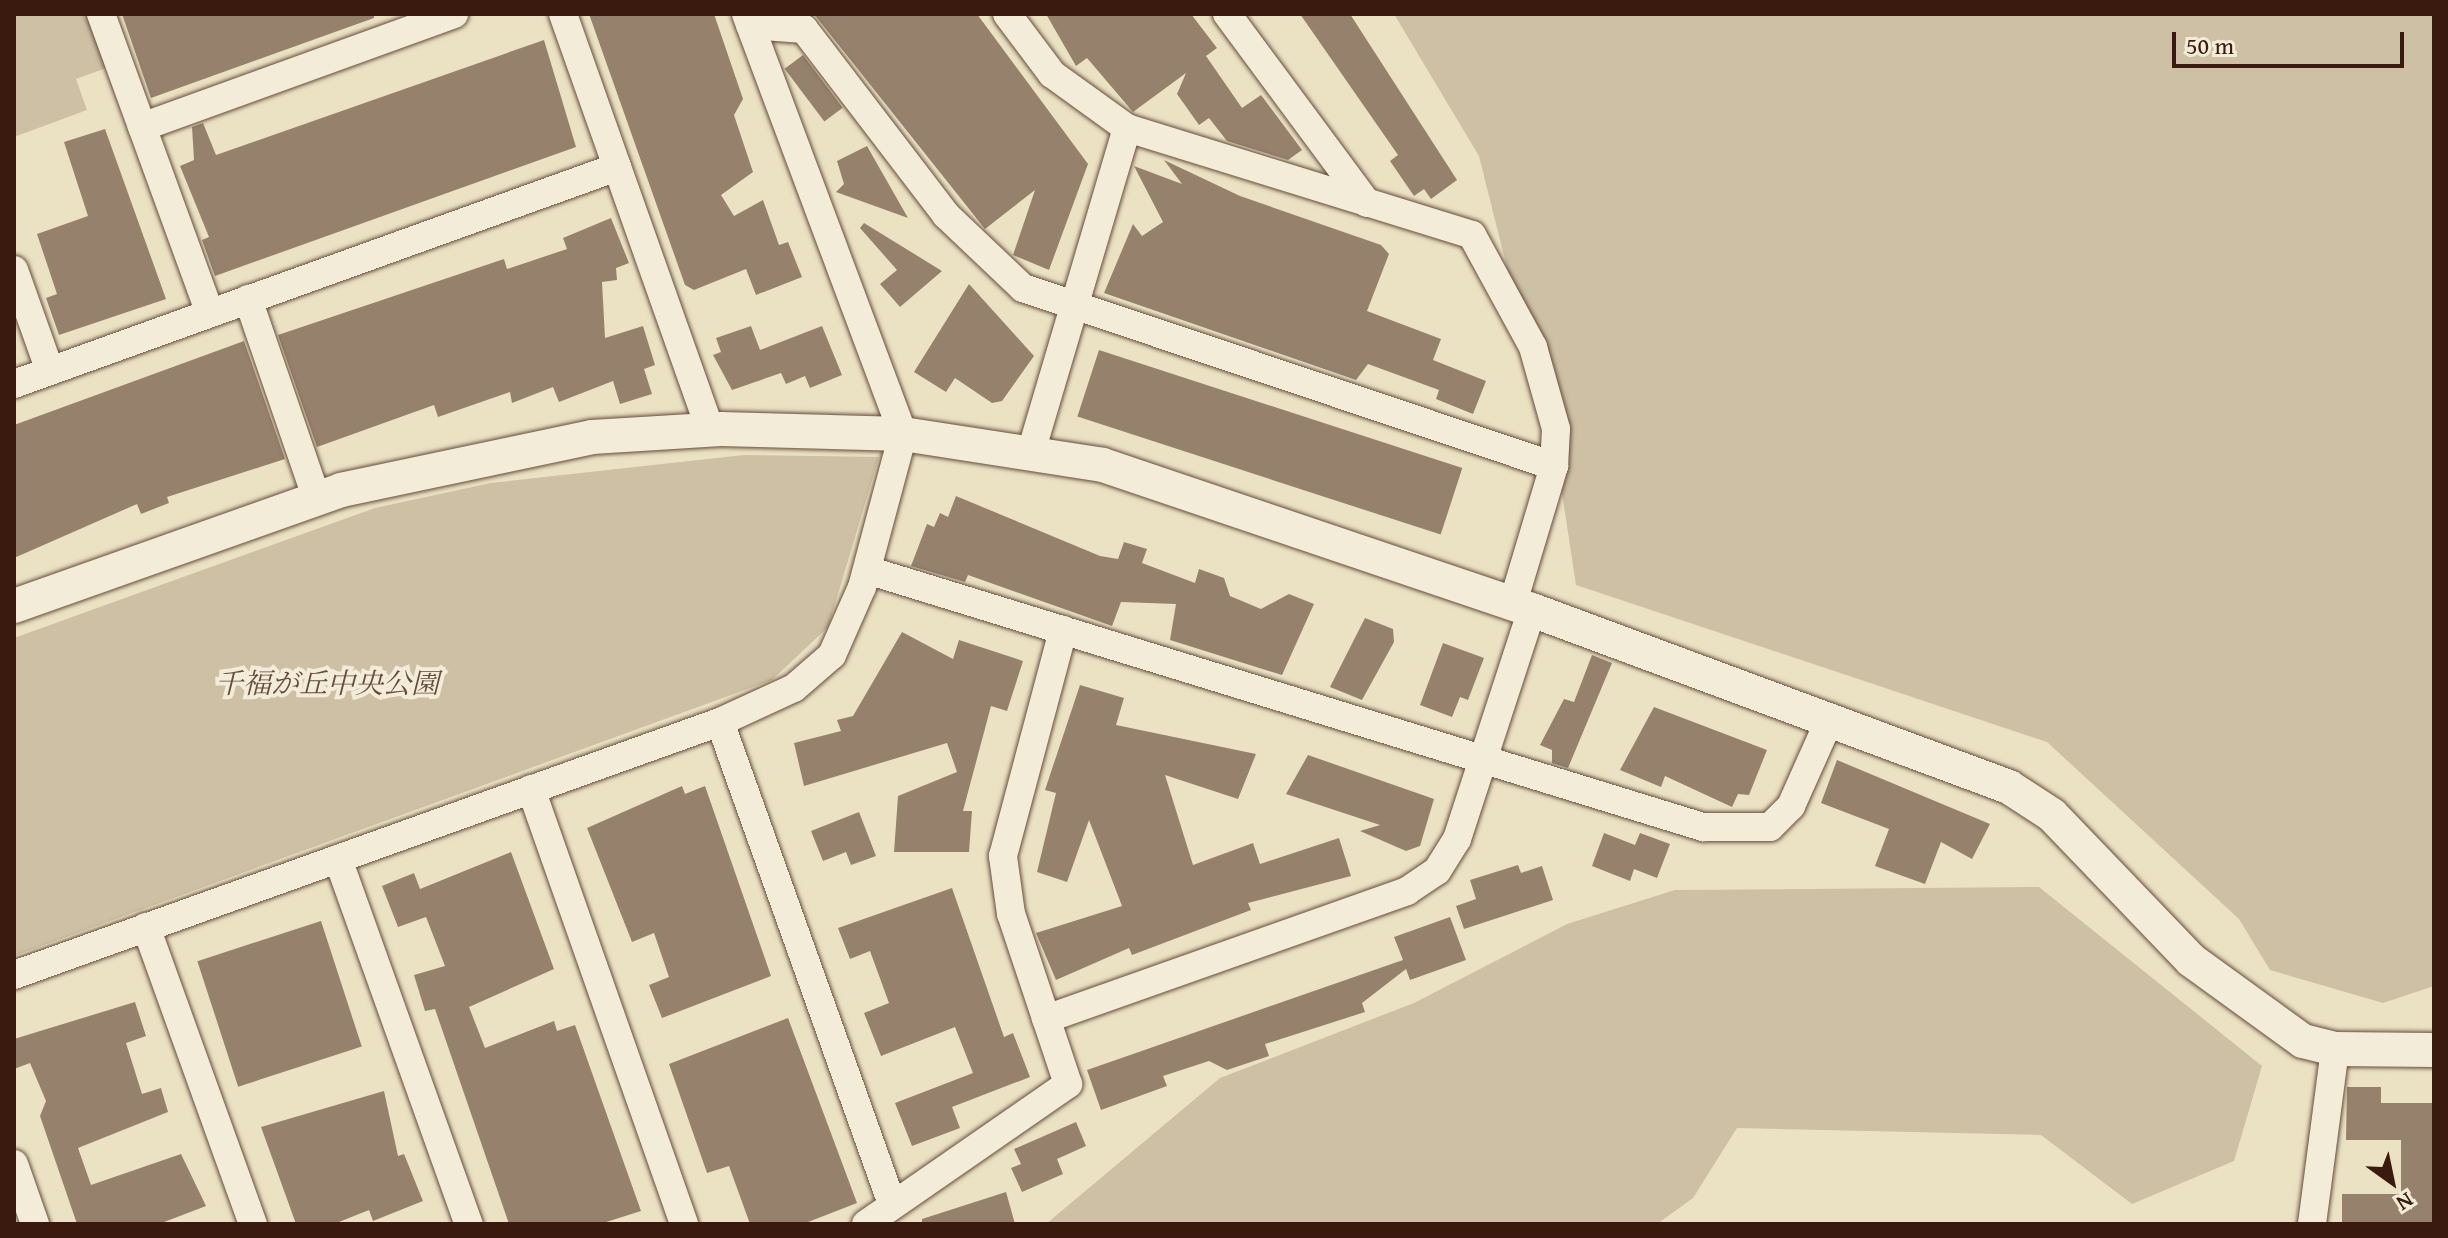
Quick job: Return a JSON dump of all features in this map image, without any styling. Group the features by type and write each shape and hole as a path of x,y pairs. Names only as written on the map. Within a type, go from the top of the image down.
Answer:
{"street":[{"path":"101,14 210,313"},
{"path":"142,127 454,14"},
{"path":"563,14 710,430"},
{"path":"1007,14 1052,74 1127,128 1472,235 1533,347 1556,429 1554,466 1483,760 1457,839 1437,871 1407,891 1046,1019"},
{"path":"1227,14 1367,203"},
{"path":"14,975 720,722 794,688 832,655 867,570 903,434 748,20 804,29 988,259 1023,288 1073,310 1554,466"},
{"path":"1031,452 1127,128"},
{"path":"14,384 617,167"},
{"path":"14,270 50,371"},
{"path":"248,299 317,499"},
{"path":"14,606 317,499 455,461 592,437 710,430 903,434 1103,465 1522,606 2009,787 2052,815 2228,992 2303,1041 2335,1049 2434,1050"},
{"path":"867,570 1483,760 1741,833 1770,827 1791,806 1830,719"},
{"path":"866,1224 1068,1084 1011,914 1003,856 1063,630"},
{"path":"720,722 892,1204"},
{"path":"531,789 684,1224"},
{"path":"338,859 469,1224"},
{"path":"146,927 253,1224"},
{"path":"2312,1224 2335,1049"},
{"path":"14,1164 35,1224"}],"green space":[{"path":"14,14 90,14 109,67 76,79 87,110 14,137"},
{"path":"1394,14 2434,14 2434,986 2383,1003 2270,970 2239,919 2047,742 1576,585 1560,480 1479,156"},
{"name":"千福が丘中央公園","path":"744,455 879,457 828,627 772,680 14,956 14,638 375,508 491,483"},
{"path":"2039,887 2262,1066 2234,1161 2132,1204 2041,1135 1737,1128 1693,1198 1657,1224 1046,1224 1220,1078 1414,1003 1567,924 1675,890"}],"building":[{"path":"122,14 374,14 374,18 151,98"},
{"path":"589,14 714,14 743,99 734,115 753,172 721,195 734,216 763,200 779,245 788,242 802,277 756,295 746,269 694,290 685,285"},
{"path":"814,14 977,14 1088,164 1049,270 1013,255 1035,190 985,229"},
{"path":"1046,14 1191,14 1217,48 1206,56 1242,108 1261,95 1302,150 1288,160 1227,141 1209,118 1199,125 1177,94 1186,73 1133,112 1087,58 1076,66"},
{"path":"1300,14 1350,14 1457,180 1431,199 1424,189 1414,196 1390,161 1398,155"},
{"path":"544,40 576,147 215,276 202,240 209,237 180,166 194,160 192,127 203,123 216,155"},
{"path":"803,55 843,108 824,122 785,69"},
{"path":"105,129 166,299 59,335 46,298 57,294 37,234 88,216 64,142"},
{"path":"867,146 908,218 836,192 844,184 837,161"},
{"path":"1164,160 1240,196 1381,245 1389,254 1367,311 1441,339 1433,360 1486,381 1473,414 1436,399 1439,390 1368,364 1356,380 1104,293 1133,224 1142,236 1163,222 1134,166 1182,184"},
{"path":"611,218 629,263 616,268 617,280 602,282 605,338 643,326 655,365 644,369 652,394 620,404 613,381 559,402 553,387 512,403 510,392 438,417 434,405 317,447 278,335 504,259 507,269 567,249 563,238"},
{"path":"864,223 942,271 900,307 880,284 897,270 860,228"},
{"path":"969,284 1034,356 1002,401 992,403 955,378 946,392 914,372"},
{"path":"751,326 760,350 822,326 842,375 810,388 805,376 786,384 781,373 732,390 713,355 721,352 716,338"},
{"path":"244,341 285,459 167,497 169,503 141,514 137,504 14,558 14,425"},
{"path":"1099,350 1462,468 1441,535 1077,417"},
{"path":"956,496 1100,556 1118,559 1124,542 1147,549 1142,563 1195,583 1199,569 1224,578 1230,596 1261,609 1289,594 1314,604 1282,675 1170,640 1176,604 1121,602 1112,626 968,575 965,582 911,566 927,524 934,527 940,513 948,517"},
{"path":"1365,618 1393,629 1394,642 1362,700 1330,687"},
{"path":"902,632 953,659 959,640 1023,661 1007,711 991,706 963,811 972,811 969,852 894,852 898,796 957,772 947,743 804,786 794,743 841,731 837,720 853,716"},
{"path":"1443,643 1484,658 1468,700 1460,697 1452,717 1420,705"},
{"path":"1592,655 1612,663 1568,768 1552,763 1552,750 1540,745 1564,699 1574,702"},
{"path":"1080,685 1124,698 1116,725 1256,754 1238,799 1165,775 1193,865 1253,843 1260,864 1339,838 1351,876 1248,903 1251,910 1132,955 1129,948 1056,980 1036,933 1122,906 1089,820 1067,882 1037,872 1056,793 1045,790"},
{"path":"1654,707 1767,750 1749,795 1738,794 1732,807 1665,776 1661,787 1620,770"},
{"path":"1308,755 1434,799 1420,846 1406,851 1360,831 1380,825 1286,794"},
{"path":"1837,760 1990,824 1972,859 1941,842 1925,884 1875,866 1889,829 1821,803"},
{"path":"682,786 685,794 705,786 771,976 662,1018 649,985 669,977 654,933 632,942 587,828"},
{"path":"859,812 876,856 851,865 846,852 823,861 811,831"},
{"path":"1604,833 1635,845 1640,833 1670,844 1657,878 1634,869 1630,881 1592,866"},
{"path":"511,852 554,969 469,1007 485,1048 554,1021 557,1031 575,1025 641,1211 600,1224 509,1224 435,1009 425,1011 414,975 445,966 426,917 398,927 382,886 414,873 420,889"},
{"path":"1518,865 1521,873 1542,866 1553,900 1464,929 1456,906 1476,899 1470,880"},
{"path":"952,888 1004,1037 1013,1033 1030,1077 952,1107 960,1128 912,1146 895,1103 973,1073 955,1027 881,1056 864,1013 889,1003 870,951 850,959 838,928"},
{"path":"1450,917 1466,960 1410,980 1406,969 1362,1003 1365,1012 1265,1044 1269,1056 1227,1070 1209,1061 1163,1076 1167,1086 1101,1110 1087,1070 1403,960 1394,937"},
{"path":"321,921 362,1047 238,1087 197,961"},
{"path":"135,1002 146,1036 126,1043 142,1094 161,1088 168,1112 78,1148 91,1185 181,1154 206,1206 159,1224 77,1224 40,1116 46,1101 30,1063 14,1069 14,1039"},
{"path":"788,1018 857,1203 803,1224 750,1224 729,1166 707,1173 669,1064"},
{"path":"2347,1087 2381,1087 2381,1103 2434,1103 2434,1224 2342,1224 2342,1194 2401,1194 2401,1140 2346,1140"},
{"path":"384,1091 398,1156 404,1154 423,1201 373,1221 369,1210 334,1224 296,1224 261,1127"},
{"path":"1076,1122 1086,1146 1057,1159 1063,1174 1022,1192 1011,1168 1021,1164 1014,1149"},
{"path":"1006,1192 1015,1224 922,1224 922,1219"}]}
